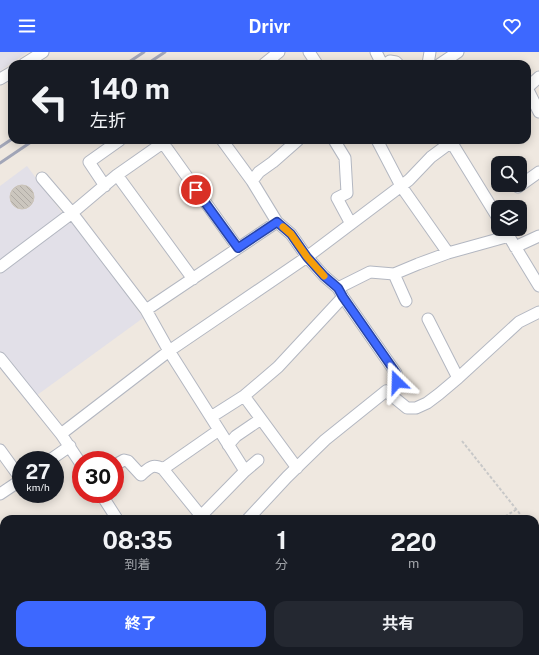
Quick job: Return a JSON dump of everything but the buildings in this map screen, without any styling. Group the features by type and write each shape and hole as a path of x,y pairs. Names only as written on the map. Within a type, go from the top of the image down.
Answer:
{"street":[{"path":"30,60 43,52"},
{"path":"269,60 279,52"},
{"path":"446,60 458,52"},
{"path":"531,84 539,77"},
{"path":"531,96 539,112"},
{"path":"104,186 89,162 114,144"},
{"path":"0,267 72,213 117,175 162,144"},
{"path":"166,144 238,248"},
{"path":"225,144 252,181 277,222 291,234 307,257 340,292 396,373 397,382 390,394"},
{"path":"252,181 259,172 293,144"},
{"path":"336,144 345,158 346,193 338,198 351,224"},
{"path":"379,144 401,186 448,253"},
{"path":"62,434 169,351 307,257 351,224 409,180 431,157 448,144"},
{"path":"454,144 491,206"},
{"path":"527,181 539,172"},
{"path":"117,175 193,279"},
{"path":"42,178 72,213 146,310 169,351 245,471"},
{"path":"146,310 277,222"},
{"path":"211,417 244,396 278,367 340,292 370,272 394,274 448,253 502,238 504,236"},
{"path":"509,236 539,286"},
{"path":"515,247 539,236"},
{"path":"394,274 406,301"},
{"path":"252,515 326,440 386,391 407,408 416,408 427,403 458,378 520,322 539,312"},
{"path":"428,319 458,378"},
{"path":"0,358 62,434 73,451"},
{"path":"244,396 297,468"},
{"path":"228,445 236,436 261,418"},
{"path":"163,469 219,430"},
{"path":"63,451 70,446"},
{"path":"0,450 12,467"},
{"path":"124,460 128,461 141,475 152,466 158,466 163,469 200,515"},
{"path":"202,515 245,471 258,460"},
{"path":"0,494 12,485"},
{"path":"106,503 114,515"}],"path":[{"path":"462,441 521,515"},
{"path":"507,515 517,509"}],"shaded area":[{"path":"0,52 28,52 16,60 8,60 8,66 0,71"},
{"path":"27,166 62,213 0,261 0,186"},
{"path":"74,219 143,318 33,398 0,358 0,274"}],"railway":[{"path":"132,60 144,52"},
{"path":"153,60 165,52"},
{"path":"0,147 8,142"},
{"path":"0,163 28,144"}],"slow traffic":[{"path":"283,227 291,234 307,257 324,276"}],"route":[{"path":"196,190 238,248 277,222 291,234 307,257 324,276 338,288 396,373 397,382"}]}
